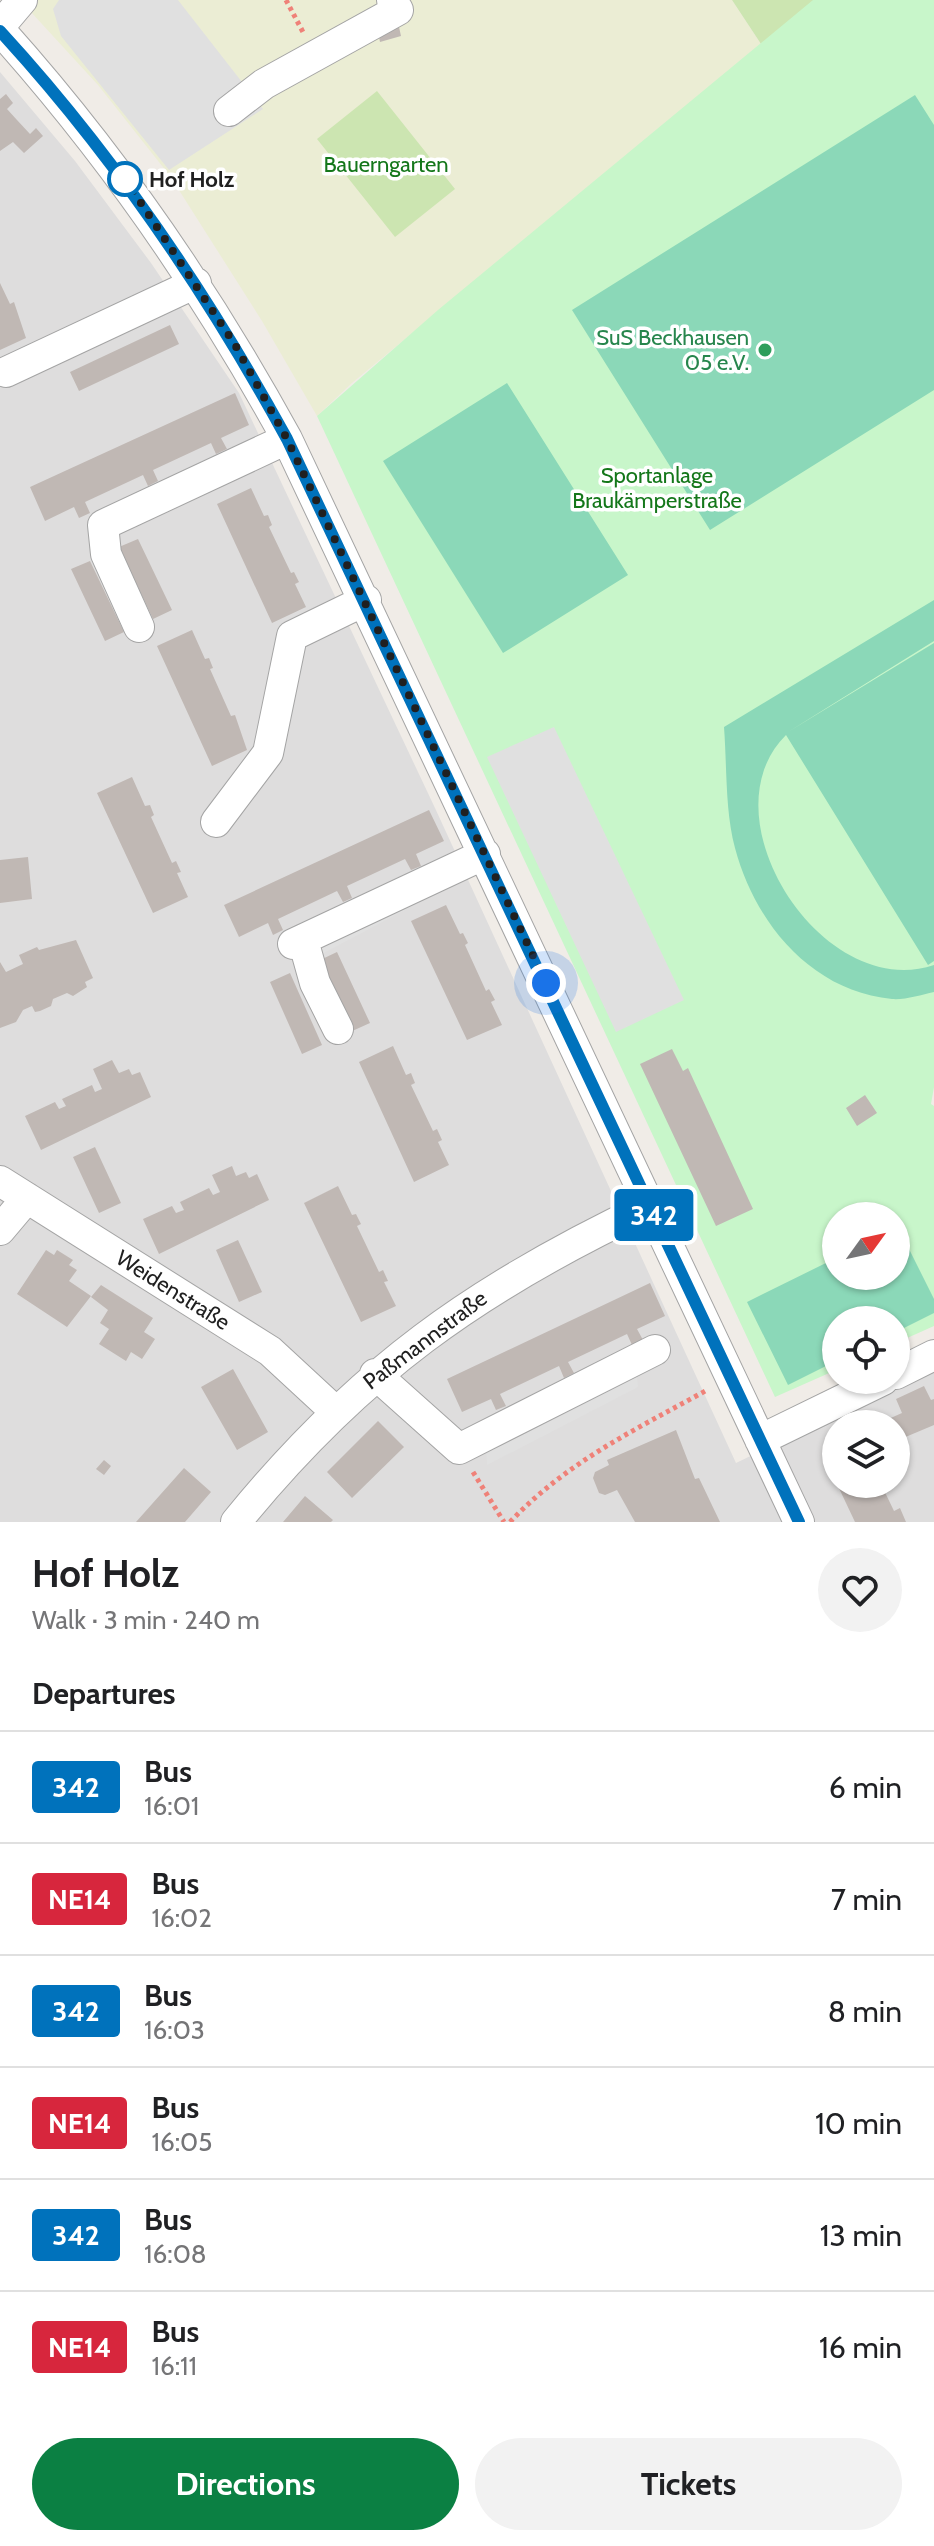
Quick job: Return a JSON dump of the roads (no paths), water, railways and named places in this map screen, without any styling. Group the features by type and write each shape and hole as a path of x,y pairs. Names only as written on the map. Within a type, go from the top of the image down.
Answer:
{"street":[{"path":"22,0 0,28 119,171 196,283 287,439 366,600 799,1522"},
{"path":"229,111 264,84 398,10 392,0"},
{"path":"6,372 196,283"},
{"path":"139,627 106,554 103,525 287,439"},
{"path":"216,822 268,753 292,636 366,600"},
{"path":"338,1029 298,942 485,854"},
{"name":"Weidenstraße","path":"0,1181 270,1351 336,1412"},
{"path":"0,1230 27,1198"},
{"name":"Paßmannstraße","path":"236,1522 279,1470 336,1412 375,1374 433,1328 547,1257 650,1206"},
{"path":"375,1374 459,1449 655,1350"},
{"path":"910,1367 934,1355"},
{"path":"760,1440 854,1394"}],"place":[{"name":"Hof Holz","path":"125,179"},
{"name":"SuS Beckhausen 05 e.V.","path":"765,350"}],"park label":[{"name":"Bauerngarten","path":"386,164"},
{"name":"Sportanlage Braukämperstraße","path":"657,488"}]}
